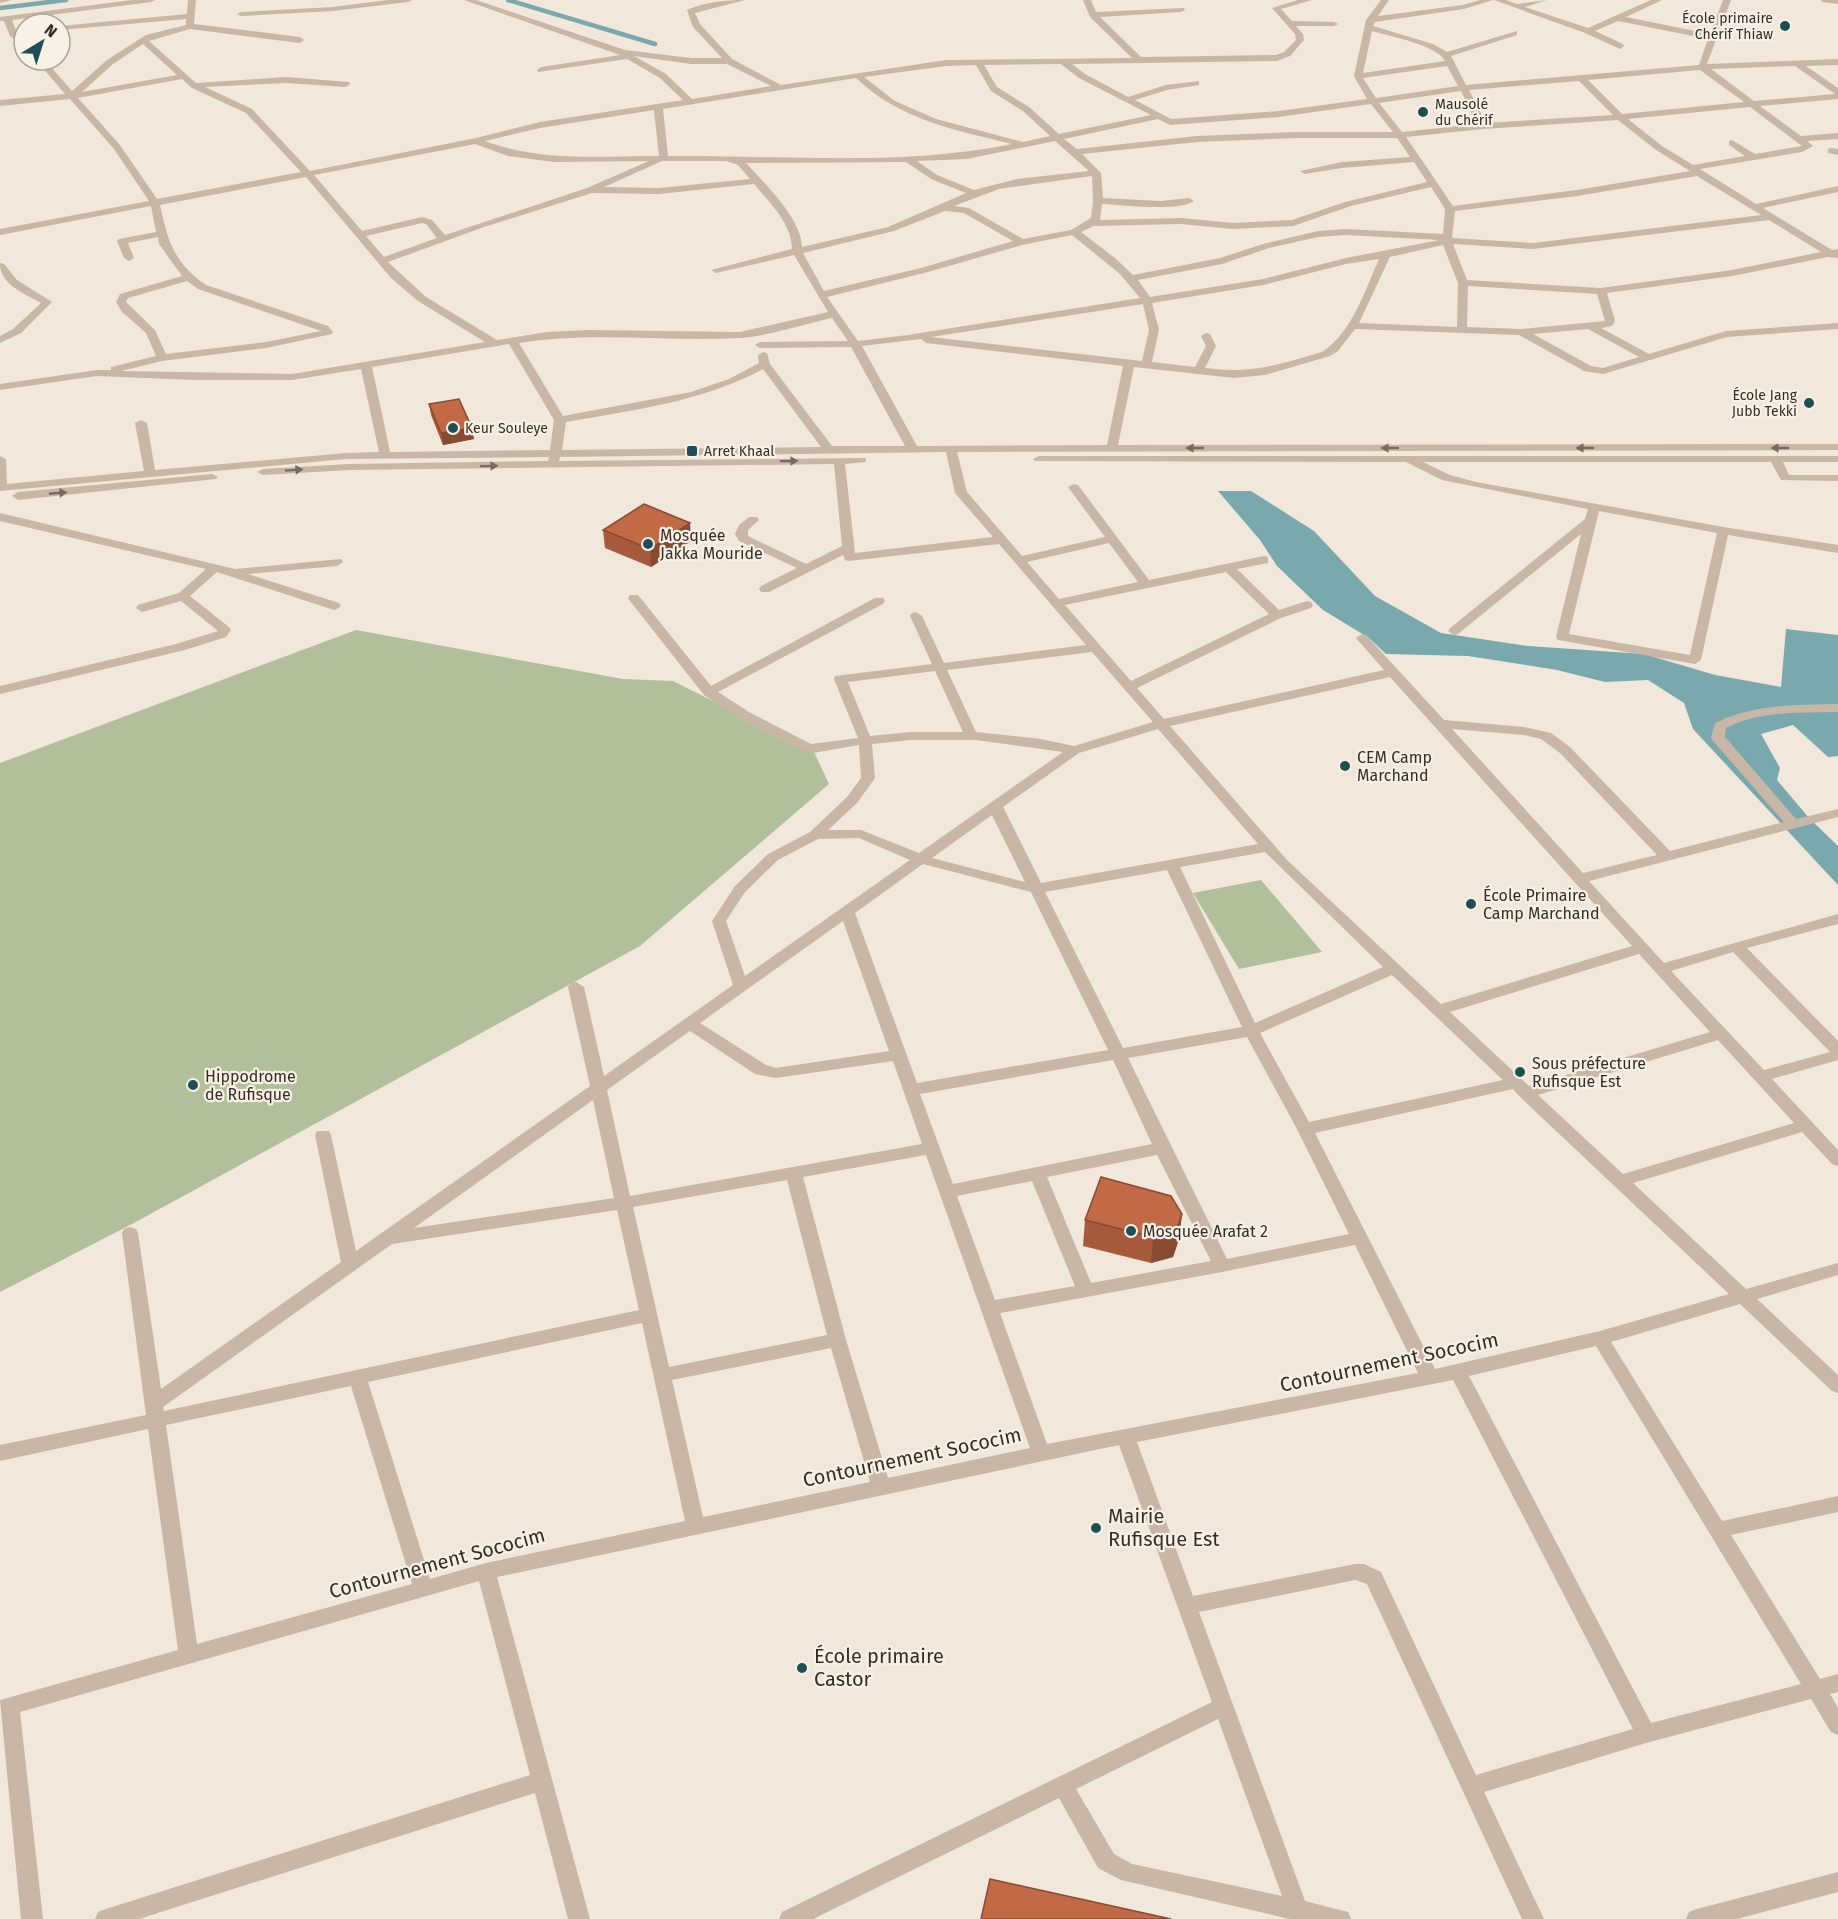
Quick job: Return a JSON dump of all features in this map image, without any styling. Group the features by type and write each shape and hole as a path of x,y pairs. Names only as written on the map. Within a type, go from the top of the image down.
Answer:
{"street":[{"path":"0,1 8,0"},
{"path":"12,32 3,18 151,0"},
{"path":"191,21 192,0"},
{"path":"241,14 333,9 408,0"},
{"path":"468,0 624,53 663,76 690,102"},
{"path":"741,0 698,8 690,12 696,25 729,61 781,88"},
{"path":"1087,0 1093,15 1138,60"},
{"path":"0,232 476,141 540,125 923,66 1277,57 1287,54 1300,40 1299,34 1276,8 1308,0"},
{"path":"1385,0 1369,23 1358,76 1373,101 1400,135 1450,209 1448,239 1463,284 1462,328"},
{"path":"1369,23 1464,7 1490,0"},
{"path":"1498,0 1588,32 1620,46"},
{"path":"1516,6 1543,0"},
{"path":"1588,32 1658,0"},
{"path":"1702,68 1727,0"},
{"path":"1825,0 1838,2"},
{"path":"1093,15 1181,10"},
{"path":"1618,18 1713,37"},
{"path":"72,96 110,62 144,40 191,21"},
{"path":"72,27 191,21 300,40"},
{"path":"1289,23 1334,24"},
{"path":"1369,23 1449,59 1483,126"},
{"path":"1358,76 1449,59 1514,33"},
{"path":"144,40 195,86 249,111 308,174 381,261 422,299 494,343"},
{"path":"541,70 624,53 691,61 729,61"},
{"path":"1063,61 1082,76 1156,117 1170,122 1288,125 1400,135 1838,96"},
{"path":"1075,152 1197,139 1288,125 1373,101 1465,88 1702,68 1838,62"},
{"path":"821,295 924,270 1021,242 1074,232 1092,223 1096,218 1098,201 1096,173 1026,109 994,89 979,63"},
{"path":"1796,63 1838,92"},
{"path":"1450,209 1576,193 1808,148 1800,139 1702,68"},
{"path":"0,387 97,373 162,358 266,345 328,332 324,328 202,287 188,277 164,244 160,234 156,203 117,147 51,72"},
{"path":"0,103 72,96 183,76"},
{"path":"858,76 871,90 894,104 950,127 1025,144"},
{"path":"1580,77 1620,117 1659,148 1836,255"},
{"path":"195,86 286,80 346,84"},
{"path":"1126,100 1197,83"},
{"path":"658,108 664,158"},
{"path":"476,141 508,153 554,159 908,159 967,156 1156,117"},
{"path":"1800,139 1838,136"},
{"path":"1732,143 1754,158"},
{"path":"381,261 590,190 664,158"},
{"path":"908,159 934,177 974,193"},
{"path":"1305,171 1342,165 1416,159"},
{"path":"735,160 756,180 782,211 797,238 797,250 821,295 855,344 913,449"},
{"path":"944,208 959,198 974,193 1036,180 1096,173"},
{"path":"590,190 639,192 756,180"},
{"path":"1092,223 1181,221 1244,226 1293,223 1348,204 1434,184"},
{"path":"1754,207 1838,189"},
{"path":"1098,201 1161,204 1189,201"},
{"path":"716,270 891,229 944,208 966,210 1021,242"},
{"path":"1129,279 1222,261 1266,246 1318,234 1346,232 1533,246 1770,217"},
{"path":"360,234 422,220 429,222 443,239"},
{"path":"1074,232 1115,261 1146,299 1154,324 1146,366"},
{"path":"129,258 122,241 160,234"},
{"path":"740,335 760,345 855,344 908,338 1263,282 1448,239"},
{"path":"908,338 1198,372 1248,375 1326,354 1336,349 1352,326 1386,255"},
{"path":"1463,284 1601,291 1732,273 1836,255"},
{"path":"0,266 14,282 47,302 17,331 0,340"},
{"path":"162,358 151,332 126,310 121,302 124,296 134,292 188,277"},
{"path":"1352,326 1462,328 1521,332 1592,327 1610,322 1601,291"},
{"path":"97,373 184,377 292,377 547,335 589,333 740,335 835,314"},
{"path":"1521,332 1593,371 1610,370 1725,334 1838,326"},
{"path":"1592,327 1648,357"},
{"path":"1198,372 1211,345 1206,336"},
{"path":"512,340 560,420 560,433 554,460"},
{"path":"760,345 765,364 829,450"},
{"path":"560,420 693,394 733,381 765,364"},
{"path":"1112,448 1129,364"},
{"path":"366,365 386,456"},
{"path":"141,423 144,450 150,473"},
{"path":"0,491 150,473 310,458 386,456 554,460 839,460 1112,448 1838,447"},
{"path":"0,491 311,469 829,450 913,449 952,454 1409,459 1838,459"},
{"path":"952,454 961,493 1282,863 1838,1386"},
{"path":"0,459 0,491"},
{"path":"1409,459 1432,472 1460,482 1723,531 1838,549"},
{"path":"1775,459 1785,478 1838,478"},
{"path":"839,460 848,556 852,559 1002,540"},
{"path":"1074,487 1146,585"},
{"path":"1594,507 1562,637 1695,660 1723,531"},
{"path":"0,517 216,567 335,606"},
{"path":"753,520 743,528 741,534 743,538 806,568"},
{"path":"1454,631 1591,520"},
{"path":"1019,560 1111,539"},
{"path":"765,588 847,548"},
{"path":"1057,603 1264,560"},
{"path":"234,572 337,562"},
{"path":"142,608 183,596 216,567"},
{"path":"1229,568 1277,615"},
{"path":"0,690 180,647 222,634 225,630 183,596"},
{"path":"634,598 709,692 744,716 813,749 865,738 971,735 1028,740 1074,750"},
{"path":"709,692 879,602"},
{"path":"1129,687 1277,615 1307,605"},
{"path":"916,616 971,735"},
{"path":"1362,638 1661,969 1838,1160"},
{"path":"741,986 719,921 740,889 773,856 815,835 852,800 868,778 865,738 840,679 940,669 1096,648"},
{"path":"155,1412 350,1263 1074,750 1161,724 1393,672"},
{"path":"1793,824 1718,738 1720,726 1732,718 1762,713 1793,709 1838,708"},
{"path":"1439,724 1524,731 1546,736 1565,750 1667,857"},
{"path":"995,806 1222,1266"},
{"path":"1579,879 1838,813"},
{"path":"815,835 861,834 920,859 1035,889 1268,847"},
{"path":"1172,866 1251,1031 1305,1129 1430,1378"},
{"path":"847,911 1041,1453"},
{"path":"1661,969 1838,919"},
{"path":"1736,946 1838,1053 1761,1076"},
{"path":"1438,1010 1642,948"},
{"path":"910,1090 1251,1031 1394,968"},
{"path":"576,987 695,1525"},
{"path":"689,1023 761,1070 776,1073 897,1055"},
{"path":"1305,1129 1521,1088 1721,1034"},
{"path":"1620,1181 1806,1125"},
{"path":"324,1136 350,1263"},
{"path":"385,1239 624,1203 931,1148"},
{"path":"946,1192 1162,1148"},
{"path":"793,1172 837,1340 880,1486"},
{"path":"1037,1173 1085,1290"},
{"path":"130,1233 189,1655"},
{"path":"988,1308 1222,1266 1359,1238"},
{"name":"Contournement Sococim","path":"4,1708 423,1587 486,1571 1041,1453 1458,1372 1600,1338 1838,1269"},
{"path":"0,1453 155,1412 357,1377 649,1315"},
{"path":"1600,1338 1838,1726"},
{"path":"662,1375 837,1340"},
{"path":"1458,1372 1646,1734"},
{"path":"357,1377 423,1587"},
{"path":"1126,1438 1299,1914"},
{"path":"1718,1530 1838,1504"},
{"path":"486,1571 579,1919"},
{"path":"1188,1606 1355,1572 1364,1572 1374,1578 1533,1919"},
{"path":"1472,1786 1646,1734 1838,1683"},
{"path":"790,1919 1224,1706"},
{"path":"4,1708 32,1919"},
{"path":"106,1919 542,1780"},
{"path":"1063,1785 1106,1861 1129,1873 1299,1914 1340,1919"},
{"path":"1697,1919 1838,1882"}],"green space":[{"name":"Hippodrome de Rufisque","path":"356,630 623,679 673,681 814,752 829,784 640,946 132,1224 0,1292 0,763"},
{"path":"1261,880 1322,952 1239,969 1193,893"}],"water":[{"path":"1218,491 1251,491 1314,531 1375,596 1441,633 1528,646 1644,654 1715,675 1781,687 1786,629 1838,635 1838,756 1828,757 1793,725 1761,734 1780,768 1777,780 1809,818 1838,846 1838,885 1693,729 1684,703 1648,680 1605,682 1557,670 1468,656 1386,654 1369,638 1323,610 1277,566 1260,540"}],"building":[{"path":"459,399 472,428 441,433 429,404"},
{"path":"644,504 690,523 650,549 603,530"},
{"path":"1101,1177 1171,1196 1182,1214 1176,1231 1153,1237 1085,1220"},
{"path":"990,1879 1171,1919 981,1919"}],"waterway":[{"path":"0,8 66,0"},
{"path":"508,0 655,44"}],"place":[{"name":"École primaire Chérif Thiaw","path":"1785,26"},
{"name":"Mausolé du Chérif","path":"1423,112"},
{"name":"École Jang Jubb Tekki","path":"1809,403"},
{"name":"Keur Souleye","path":"453,428"},
{"name":"Arret Khaal","path":"692,451"},
{"name":"Mosquée Jakka Mouride","path":"648,544"},
{"name":"CEM Camp Marchand","path":"1345,766"},
{"name":"École Primaire Camp Marchand","path":"1471,904"},
{"name":"Sous préfecture Rufisque Est","path":"1520,1072"},
{"name":"Hippodrome de Rufisque","path":"193,1085"},
{"name":"Mosquée Arafat 2","path":"1131,1231"},
{"name":"Mairie Rufisque Est","path":"1096,1528"},
{"name":"École primaire Castor","path":"802,1668"}]}
